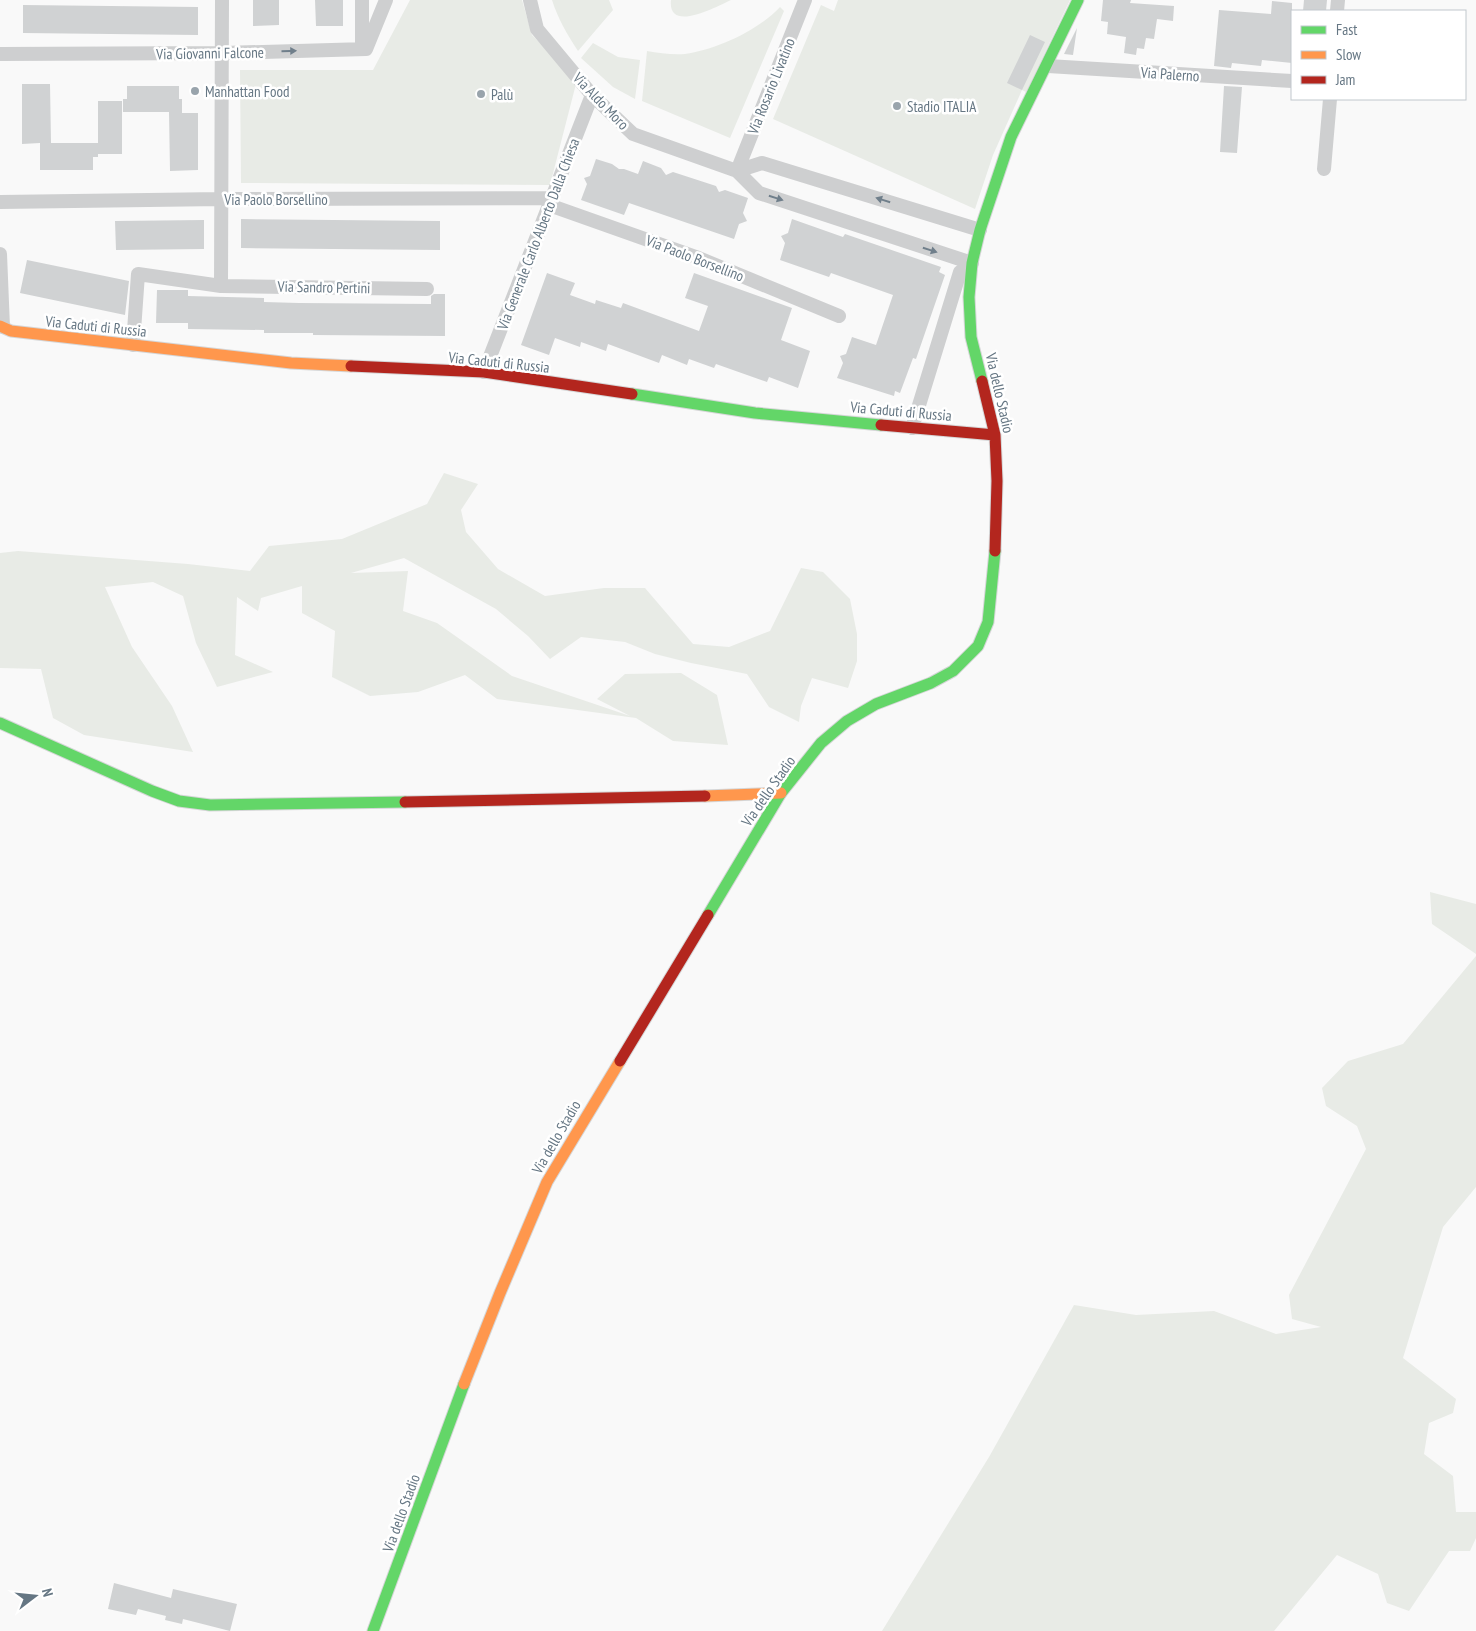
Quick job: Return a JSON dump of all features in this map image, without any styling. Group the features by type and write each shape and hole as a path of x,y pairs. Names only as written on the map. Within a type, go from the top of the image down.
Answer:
{"street":[{"path":"221,286 222,0"},
{"path":"362,0 362,50 366,50 386,0"},
{"name":"Via Aldo Moro","path":"530,0 537,28 592,95 633,134 736,172 759,193 972,263"},
{"name":"Via Rosario Livatino","path":"736,172 805,0"},
{"name":"Via dello Stadio","path":"373,1631 479,1344 546,1182 781,793 821,743 848,721 876,704 931,683 953,671 978,646 988,622 995,550 997,481 995,435 971,337 969,297 972,263 980,230 1012,137 1048,66 1078,0"},
{"name":"Via Giovanni Falcone","path":"0,54 362,50"},
{"name":"Via Palerno","path":"1048,66 1291,81"},
{"name":"Via Generale Carlo Alberto Dalla Chiesa","path":"484,372 592,95"},
{"path":"1324,169 1330,100"},
{"path":"736,172 762,163 980,230"},
{"name":"Via Paolo Borsellino","path":"0,202 222,199 550,202 696,257 839,316"},
{"path":"0,254 1,326"},
{"path":"912,428 960,272 972,263"},
{"name":"Via Sandro Pertini","path":"133,345 138,274 221,286 427,288"},
{"name":"Via Caduti di Russia","path":"1,326 11,332 291,363 484,372 755,413 995,435"},
{"path":"0,723 152,791 179,801 210,805 564,800 781,793"}],"shaded area":[{"path":"410,0 522,0 532,35 577,80 550,185 241,183 240,70 373,70"},
{"path":"552,0 609,0 613,10 578,51 563,26"},
{"path":"671,0 731,0 705,12 685,17 677,15 672,10"},
{"name":"Stadio ITALIA","path":"838,0 1070,0 1026,92 1022,90 993,155 975,209 773,119 821,5 834,11"},
{"path":"780,7 784,11 730,138 642,101 647,51 685,54 710,48 749,31"},
{"path":"593,43 618,57 640,60 635,99 613,87 581,58"},
{"path":"444,473 478,484 461,510 466,532 498,569 545,596 604,588 645,588 693,644 729,647 770,631 801,568 823,572 850,599 857,634 857,661 848,688 812,678 801,706 799,722 769,707 747,674 655,654 625,642 581,637 550,659 528,636 496,609 404,558 351,573 408,571 403,611 437,623 512,676 630,716 597,699 625,674 681,673 717,695 728,745 673,741 636,718 497,699 465,675 418,692 370,696 332,677 335,631 302,613 302,586 261,598 258,611 237,597 235,655 273,672 217,687 196,643 183,596 153,582 105,587 132,647 172,706 193,752 84,735 53,718 41,669 0,668 0,553 18,551 188,564 250,571 269,546 342,539 427,504"},
{"path":"1430,892 1476,904 1476,954 1432,924"},
{"path":"1476,956 1476,1187 1443,1227 1403,1358 1456,1399 1453,1413 1429,1423 1424,1454 1453,1476 1456,1512 1476,1512 1476,1538 1470,1551 1449,1551 1409,1611 1387,1603 1378,1574 1337,1555 1274,1631 882,1631 989,1457 1074,1305 1136,1315 1214,1311 1276,1334 1321,1327 1292,1319 1289,1295 1366,1149 1357,1126 1326,1106 1322,1088 1348,1061 1403,1044"}],"building":[{"path":"253,0 279,0 279,25 253,26"},
{"path":"315,0 343,0 343,26 316,26"},
{"path":"1103,0 1131,0 1130,3 1174,6 1173,21 1157,19 1154,39 1146,38 1144,49 1137,48 1136,55 1124,53 1126,37 1107,34 1108,22 1101,21"},
{"path":"1304,0 1327,0 1326,10 1303,10"},
{"path":"1272,1 1292,3 1291,63 1262,60 1261,66 1232,63 1231,68 1214,66 1219,10 1271,14"},
{"path":"23,5 198,7 198,35 23,33"},
{"path":"1077,28 1073,55 1064,54"},
{"path":"1030,35 1045,42 1022,90 1007,83"},
{"path":"22,84 50,84 51,143 98,143 98,157 93,157 93,170 40,170 40,143 22,144"},
{"path":"127,86 179,86 179,99 182,99 182,113 198,113 198,170 170,171 169,112 123,112 123,99 127,99"},
{"path":"1224,86 1242,87 1237,153 1220,152"},
{"path":"98,101 122,101 122,154 98,154"},
{"path":"596,159 612,164 619,169 638,174 643,161 661,168 666,175 673,172 716,186 719,192 725,190 748,198 743,213 747,221 739,224 734,239 629,203 624,215 581,200 587,184 584,178 590,176"},
{"path":"241,219 440,221 440,250 241,248"},
{"path":"792,219 843,237 845,234 941,267 939,272 945,275 916,359 913,358 900,393 895,391 894,396 837,378 843,363 840,356 846,354 852,337 876,345 893,295 831,273 829,277 780,260 785,243 781,236 788,233"},
{"path":"204,220 204,249 116,250 115,221"},
{"path":"27,260 129,281 125,315 20,293"},
{"path":"547,273 575,283 570,295 595,304 596,300 621,308 623,303 699,331 708,306 685,298 694,273 792,308 781,340 810,351 798,388 769,377 767,382 716,364 714,368 689,359 687,365 662,355 659,363 608,344 606,351 581,342 580,347 555,338 549,355 521,345"},
{"path":"157,290 188,290 188,296 264,298 264,302 299,303 431,304 431,296 434,294 445,294 445,336 313,335 313,333 264,333 264,330 188,329 188,323 156,323"},
{"path":"114,1583 171,1598 173,1589 237,1604 230,1631 183,1619 182,1624 165,1620 166,1616 138,1609 136,1615 108,1609"}],"traffic: fast":[{"path":"982,381 971,337 969,297 972,263 980,230 1011,137 1078,0"},
{"path":"632,394 755,413 881,425"},
{"path":"708,915 781,793 821,743 847,721 876,704 931,683 953,671 978,646 988,622 995,551"},
{"path":"0,723 152,791 179,801 210,805 405,802"},
{"path":"373,1631 464,1384"}],"traffic: slow":[{"path":"0,326 11,331 291,363 351,366"},
{"path":"705,796 781,793"},
{"path":"464,1384 547,1182 620,1061"}],"traffic: jam":[{"path":"351,366 484,372 632,394"},
{"path":"982,381 995,435 997,481 995,551"},
{"path":"881,425 995,435"},
{"path":"405,802 705,796"},
{"path":"620,1061 708,915"}],"place":[{"name":"Manhattan Food","path":"195,91"},
{"name":"Palù","path":"481,94"},
{"name":"Stadio ITALIA","path":"897,106"}]}
